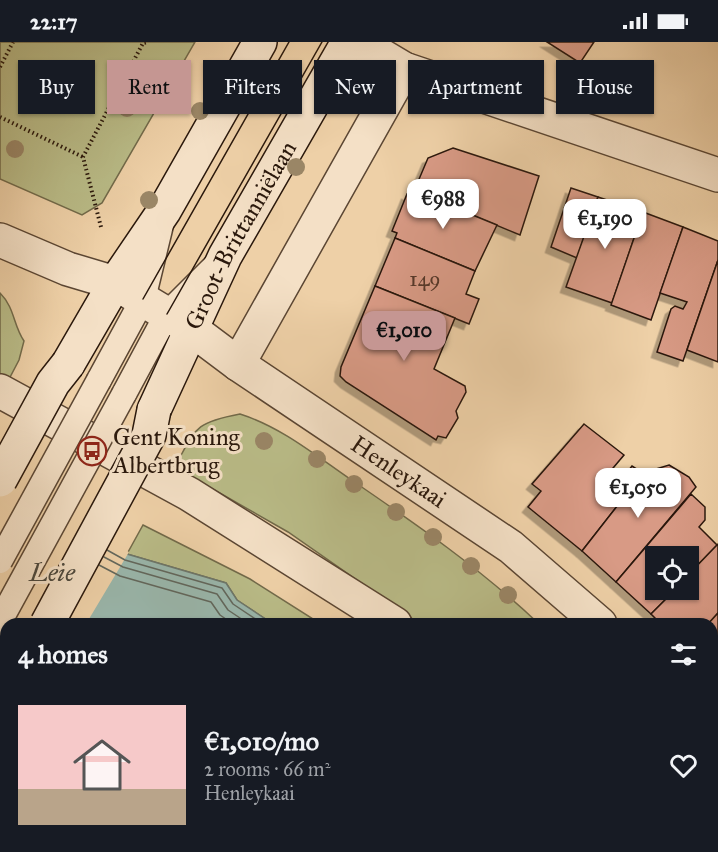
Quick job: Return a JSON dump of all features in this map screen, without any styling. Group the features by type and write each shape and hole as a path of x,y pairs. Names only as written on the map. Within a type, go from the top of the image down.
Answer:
{"street":[{"path":"0,480 53,383 68,364 116,283 164,211 260,42"},
{"name":"Groot-Brittanniëlaan","path":"0,240 68,269 116,283 167,314 225,256 348,42"},
{"path":"359,42 404,69 718,175"},
{"path":"238,364 404,69"},
{"path":"50,618 149,435 167,314"},
{"name":"Henleykaai","path":"167,314 511,547 593,618"},
{"path":"0,391 189,494 385,618"}],"lane":[{"path":"2,618 167,314 164,211"},
{"path":"0,561 99,380 167,314"}],"path":[{"path":"0,67 13,42"},
{"path":"116,283 83,157 144,42"},
{"path":"0,117 83,157"}],"green space":[{"path":"0,42 195,42 185,60 107,60 107,114 153,114 102,203 82,215 0,179"},
{"path":"0,293 9,305 24,341 19,360 8,381 0,377"},
{"path":"240,414 270,426 297,442 448,548 532,618 411,618 288,532 211,488 173,470 197,430 224,417"},
{"path":"143,525 250,579 312,618 264,618 237,600 226,583 127,554"}],"water":[{"name":"Leie","path":"0,484 127,554 226,583 237,600 264,618 6,618"}],"pier":[{"path":"0,481 129,552 90,618 0,618"}],"building":[{"path":"547,42 594,42 582,60 575,60"},
{"path":"453,148 539,176 520,235 414,191 428,158"},
{"path":"571,188 598,197 577,258 551,247"},
{"path":"414,191 497,225 475,271 395,238 397,233 392,231 407,194 412,196"},
{"path":"598,197 643,212 612,303 566,287"},
{"path":"643,212 683,227 651,320 611,305"},
{"path":"683,227 718,241 718,260 683,361 657,352 671,309 675,306 683,309 687,302 660,293"},
{"path":"395,238 475,271 466,294 479,299 469,324 375,286"},
{"path":"718,260 718,362 687,350"},
{"path":"375,286 455,318 434,369 465,386 466,392 456,411 458,418 446,438 438,436 436,440 340,376 341,367"},
{"path":"584,424 624,455 608,474 618,484 632,466 643,473 582,551 528,507 541,491 532,484"},
{"path":"669,465 689,477 696,487 616,582 582,551 643,473"},
{"path":"691,494 705,507 705,520 699,527 717,545 699,564 699,546 647,546"},
{"path":"718,544 718,613 713,618 655,618 651,614 665,600 699,600 699,564"},
{"path":"645,548 645,600 665,600 651,614 616,582"}],"tram line":[{"path":"143,299 289,42"},
{"path":"167,314 322,42"}],"place":[{"name":"Gent Koning Albertbrug","path":"92,451"}]}
